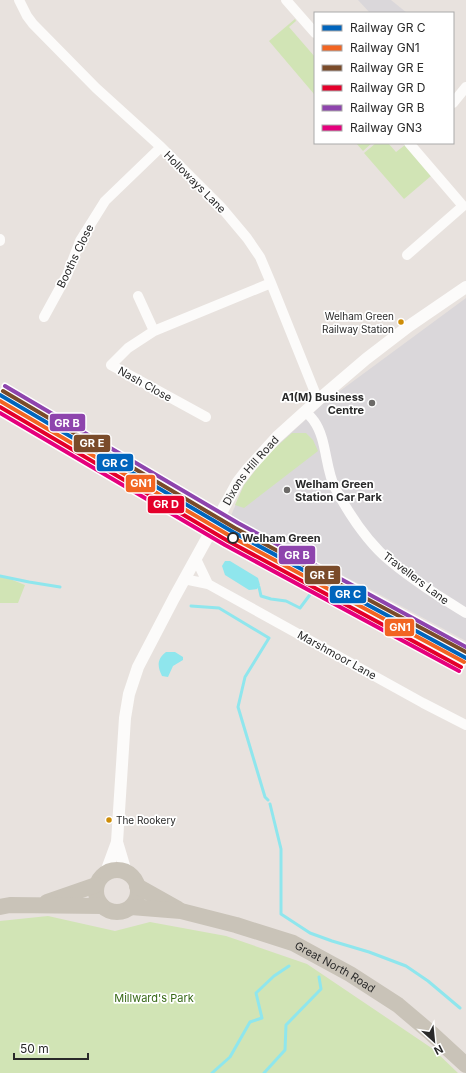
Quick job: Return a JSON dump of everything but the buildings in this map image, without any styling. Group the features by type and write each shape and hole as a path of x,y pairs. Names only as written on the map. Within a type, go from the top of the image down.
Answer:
{"main road":[{"path":"120,870 133,877 138,893 136,901 131,907 124,911 116,912 107,910 102,906 95,894 96,885 106,872 120,870"},
{"path":"34,906 96,885"},
{"name":"Great North Road","path":"137,886 181,911"},
{"path":"0,907 10,905 102,906"},
{"name":"Great North Road","path":"131,907 181,911 236,925 293,943 350,974 398,1005 466,1065"}],"street":[{"name":"Holloways Lane","path":"19,0 33,24 96,88 160,147 234,222 260,257 318,400"},
{"path":"286,0 314,32"},
{"path":"454,102 466,87"},
{"path":"407,255 463,206 412,144"},
{"name":"Booths Close","path":"44,317 67,275 80,241 105,201 160,147"},
{"name":"Nash Close","path":"206,417 111,365 128,348 154,331 271,283"},
{"name":"Dixons Hill Road","path":"106,872 117,842 125,718 129,694 138,666 231,495 248,469 262,453 277,437 318,400 366,359 409,326 466,287"},
{"path":"138,296 154,331"},
{"name":"Travellers Lane","path":"306,412 314,420 319,431 334,487 354,520 369,540 390,561 418,582 466,613"},
{"path":"199,555 208,584"},
{"name":"Marshmoor Lane","path":"184,579 208,584 423,703 466,724"},
{"name":"Dixons Hill Road","path":"117,842 126,872"}],"shaded area":[{"path":"358,0 391,0 406,12 369,12"},
{"path":"466,298 466,641 375,592 230,518 244,485 268,454 325,402"}],"green space":[{"path":"295,19 296,21 289,27 314,56 314,94 269,41"},
{"path":"357,144 371,144 363,151"},
{"path":"375,144 389,144 396,152 405,145 431,176 404,199 364,153"},
{"path":"292,433 306,433 313,440 318,451 244,508 235,505 244,485 268,454"},
{"path":"0,575 25,585 18,603 0,603"},
{"name":"Millward's Park","path":"48,916 115,931 150,922 226,936 307,964 433,1049 458,1073 0,1073 0,921"}],"water":[{"path":"225,561 230,561 258,578 260,585 257,589 249,590 225,575 222,566"},
{"path":"166,652 175,652 183,657 183,660 173,666 168,677 162,676 159,669 159,660"}],"waterway":[{"path":"0,576 60,587"},
{"path":"259,587 261,596 286,601 300,608 312,592"},
{"path":"191,606 219,608 269,638 245,677 238,707 265,797 268,800"},
{"path":"270,804 281,849 281,914 310,933 369,952 406,966 428,981 460,1008"},
{"path":"212,1073 230,1057 250,1022 262,1018 256,993 274,976 289,966"},
{"path":"264,1073 285,1050 286,1025 321,989 319,977"}],"transit line":[{"path":"5,386 238,523 466,647"},
{"path":"3,391 235,528 466,652"},
{"path":"0,395 233,532 466,658"},
{"path":"0,407 228,541 461,667"}],"rail line":[{"name":"GN1","path":"0,401 230,536 464,662"},
{"name":"GN3","path":"0,413 225,545 459,671"}],"place":[{"name":"Welham Green Railway Station","path":"401,322"},
{"name":"A1(M) Business Centre","path":"372,403"},
{"name":"Welham Green Station Car Park","path":"287,490"},
{"name":"Welham Green","path":"233,538"},
{"name":"The Rookery","path":"109,820"}]}
